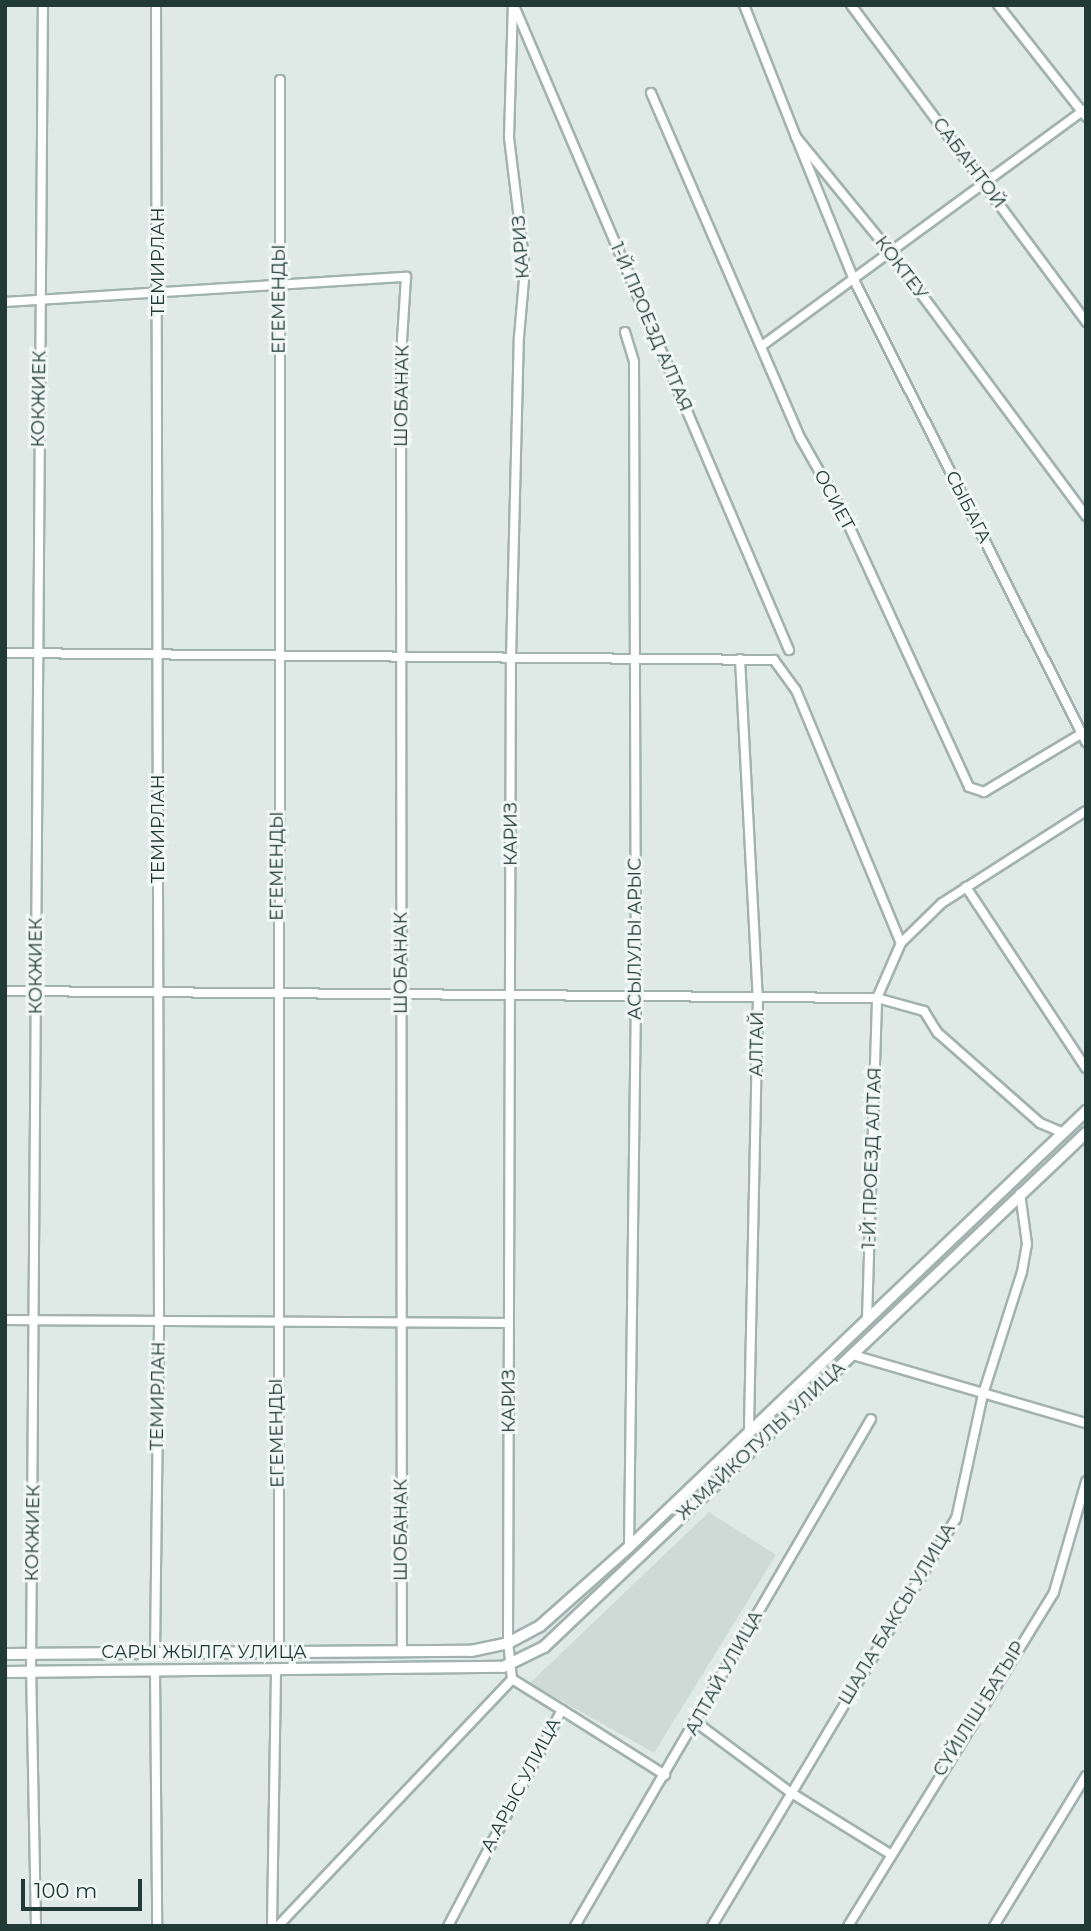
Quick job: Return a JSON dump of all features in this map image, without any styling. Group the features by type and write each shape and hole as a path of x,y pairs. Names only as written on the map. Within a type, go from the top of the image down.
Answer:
{"street":[{"name":"КОКЖИЕК","path":"36,1926 32,1653 43,5"},
{"name":"ТЕМИРЛАН","path":"155,1653 159,1321 156,5"},
{"name":"1-Й ПРОЕЗД АЛТАЯ","path":"513,5 789,650"},
{"name":"КАРИЗ","path":"509,1664 511,658 519,337 525,268 509,137 513,5"},
{"name":"КОКТЕУ","path":"744,5 796,137 890,252 1086,516"},
{"name":"САБАНТОЙ","path":"852,5 1086,322"},
{"path":"763,345 1084,113 999,5"},
{"name":"ЕГЕМЕНДЫ","path":"279,1652 276,993 280,80"},
{"name":"ОСИЕТ","path":"651,93 763,345 801,439 844,515 970,787 984,792 1084,738"},
{"name":"СЫБАГА","path":"796,137 854,280 1084,738"},
{"name":"ШОБАНАК","path":"279,286 406,277 401,357 402,1650"},
{"path":"5,302 279,286"},
{"name":"АСЫЛУЛЫ АРЫС","path":"625,332 634,362 635,657 636,996 629,1547"},
{"path":"5,653 158,652 774,660 796,690 901,943"},
{"name":"АЛТАЙ","path":"740,659 758,997 749,1429"},
{"path":"877,998 901,943 966,887 1085,812"},
{"path":"966,887 1086,1068"},
{"path":"5,991 877,998 924,1011 938,1033 1040,1124 1063,1133"},
{"name":"1-Й ПРОЕЗД АЛТАЯ","path":"867,1319 877,998"},
{"name":"Ж.МАЙКОТУЛЫ УЛИЦА","path":"402,1650 471,1651 508,1643 540,1626 629,1547 749,1429 1086,1111"},
{"name":"Ж.МАЙКОТУЛЫ УЛИЦА","path":"400,1669 509,1664 544,1647 853,1355 930,1278 1086,1133"},
{"name":"ШАЛА БАКСЫ УЛИЦА","path":"712,1926 790,1792 956,1520 983,1395 1023,1263 1026,1220 1020,1193"},
{"path":"920,1268 930,1278"},
{"path":"5,1320 509,1323"},
{"path":"853,1355 1086,1423"},
{"name":"АЛТАЙ УЛИЦА","path":"575,1926 697,1723 871,1419"},
{"name":"СҮЙІЛІШ БАТЫР","path":"848,1926 1054,1592 1086,1482"},
{"name":"САРЫ ЖЫЛГА УЛИЦА","path":"5,1654 402,1650"},
{"path":"278,1926 512,1679 509,1664"},
{"name":"САРЫ ЖЫЛГА УЛИЦА","path":"5,1672 400,1669"},
{"path":"272,1926 276,1670"},
{"path":"155,1672 157,1926"},
{"name":"А.АРЫС УЛИЦА","path":"448,1926 562,1710 512,1679"},
{"path":"562,1710 665,1774"},
{"path":"697,1723 790,1792 890,1854"},
{"path":"994,1926 1086,1776"}],"shaded area":[{"path":"709,1512 776,1555 654,1753 530,1683"}]}
